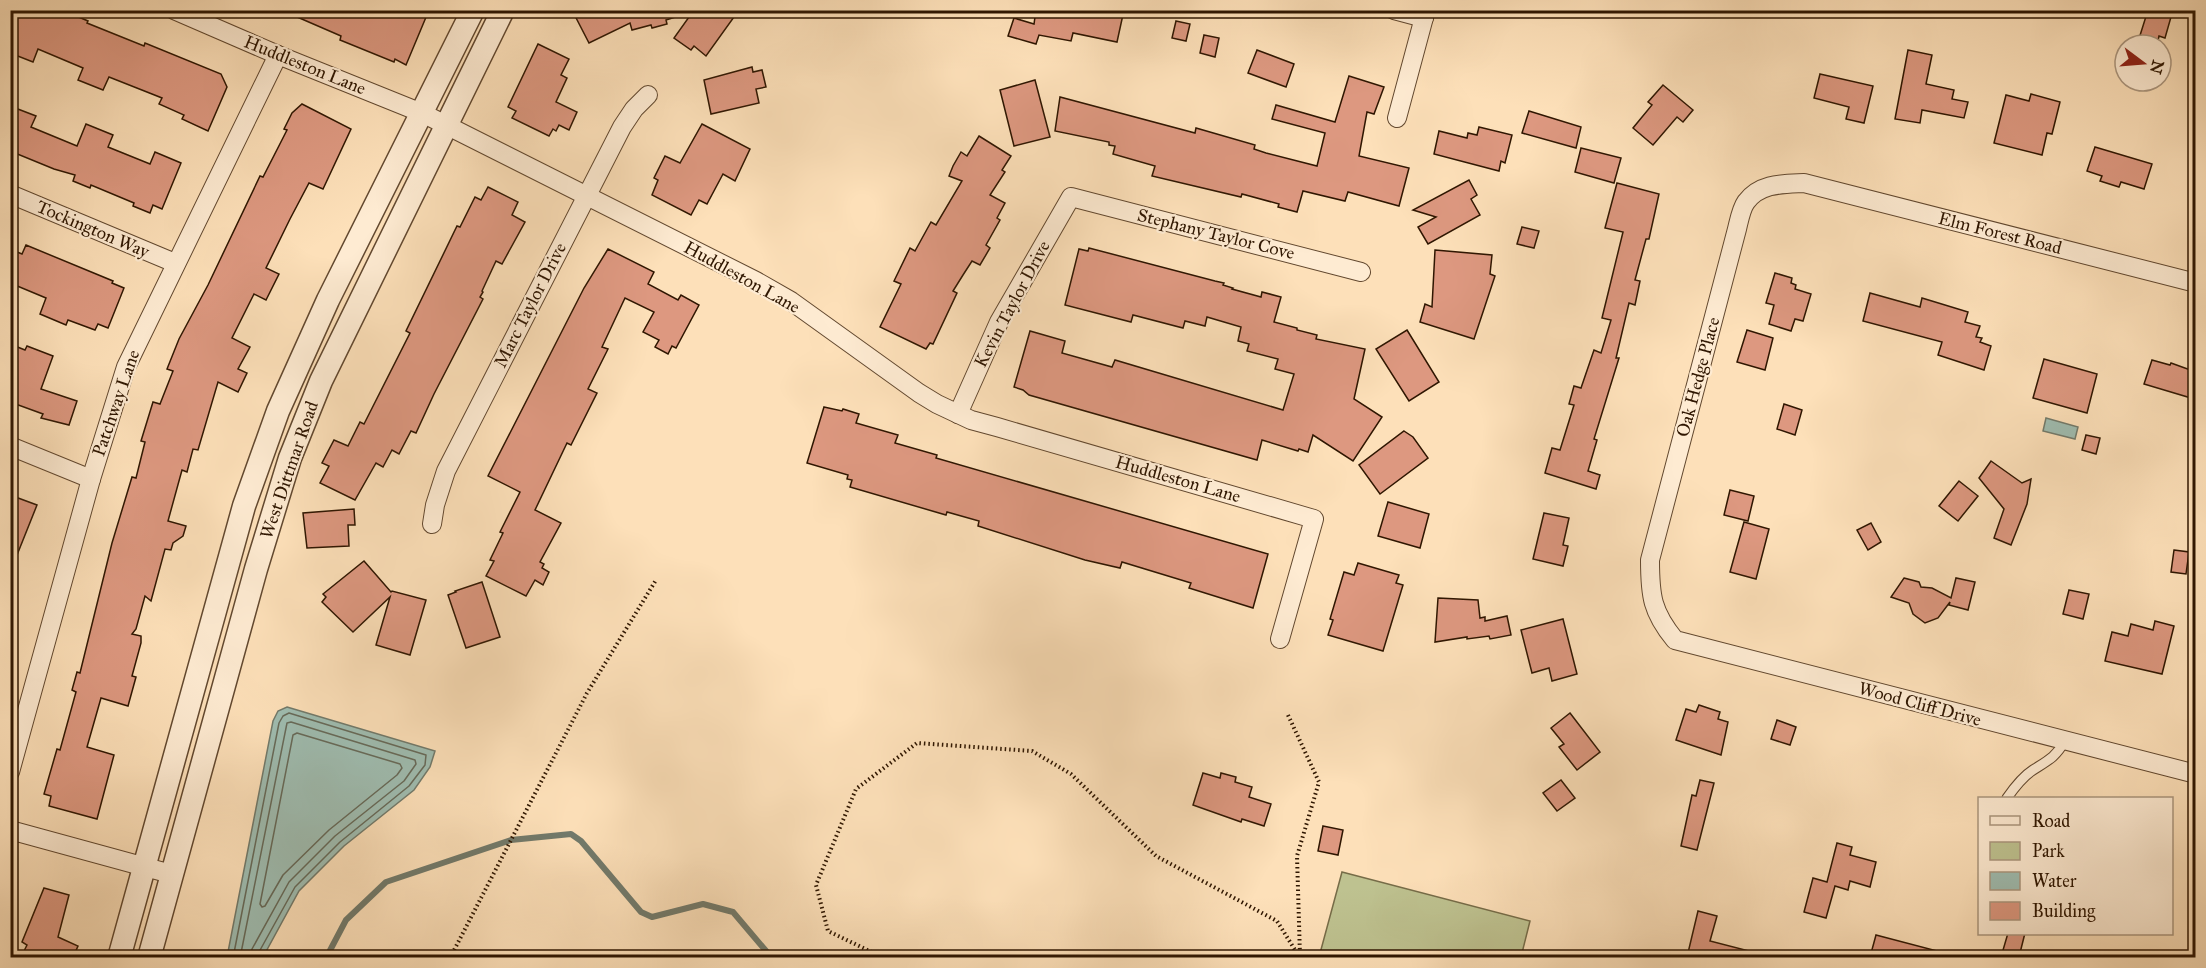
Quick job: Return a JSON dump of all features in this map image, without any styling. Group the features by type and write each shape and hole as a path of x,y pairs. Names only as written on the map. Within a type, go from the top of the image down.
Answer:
{"street":[{"name":"Huddleston Lane","path":"174,10 448,125 776,292 919,393 958,414 1314,519 1280,639"},
{"name":"West Dittmar Road","path":"119,957 244,506 278,411 328,300 473,10"},
{"name":"West Dittmar Road","path":"149,957 264,540 290,458 321,381 503,10"},
{"path":"1394,10 1425,14 1397,117"},
{"name":"Patchway Lane","path":"10,772 91,479 126,367 278,55"},
{"name":"Marc Taylor Drive","path":"432,524 435,505 446,471 585,195 622,127 634,109 648,95"},
{"name":"Elm Forest Road","path":"1804,183 2196,283"},
{"name":"Oak Hedge Place","path":"1657,615 1650,588 1650,560 1745,203 1759,190 1775,185 1804,183"},
{"name":"Tockington Way","path":"10,194 175,263"},
{"name":"Kevin Taylor Drive","path":"958,414 999,322 1071,197"},
{"name":"Stephany Taylor Cove","path":"1071,197 1361,272"},
{"path":"10,446 91,479"},
{"name":"Wood Cliff Drive","path":"1657,615 1675,640 2064,742 2196,774"},
{"path":"10,830 171,874"}],"lane":[{"path":"2008,797 2015,786 2032,771 2054,757 2064,742"}],"path":[{"path":"450,957 587,693 656,580"},
{"path":"1288,715 1319,782 1297,856 1300,957"},
{"path":"884,957 828,931 816,885 856,789 917,743 1032,751 1071,774 1156,856 1276,921 1300,957"}],"green space":[{"path":"1342,872 1530,921 1521,957 1319,957"}],"water":[{"path":"2046,418 2078,427 2075,439 2043,431"},
{"path":"287,707 435,751 430,767 414,790 344,846 299,891 263,957 227,957 273,721 278,711"}],"building":[{"path":"10,10 62,10 88,21 87,23 144,46 145,43 221,74 227,87 208,131 182,119 184,115 159,104 162,98 109,77 103,90 78,80 83,68 38,49 33,62 10,53"},
{"path":"281,10 429,10 406,65 340,40 341,36"},
{"path":"572,10 685,10 685,14 666,20 667,24 652,28 651,25 632,30 630,23 589,43"},
{"path":"694,10 739,10 706,56 694,46 691,50 674,38"},
{"path":"1036,10 1124,10 1117,42 1073,33 1071,41 1039,35 1036,44 1008,36 1014,18 1034,24"},
{"path":"2148,10 2173,10 2166,33 2141,33"},
{"path":"1176,21 1190,24 1186,41 1172,38"},
{"path":"1204,35 1219,38 1215,57 1200,53"},
{"path":"538,44 569,59 561,75 567,78 556,102 577,112 569,130 559,125 556,131 553,129 549,136 512,118 516,111 508,107"},
{"path":"1257,50 1294,64 1286,87 1248,73"},
{"path":"1908,50 1932,55 1926,84 1954,90 1952,99 1968,102 1964,118 1922,110 1920,123 1895,119"},
{"path":"752,67 753,72 762,70 766,87 756,89 759,103 711,114 704,80"},
{"path":"1820,74 1873,86 1864,123 1846,119 1849,107 1814,98"},
{"path":"1349,76 1384,87 1374,114 1367,112 1359,156 1409,168 1399,206 1348,192 1345,201 1303,191 1297,212 1278,207 1279,204 1242,194 1241,197 1152,176 1155,166 1113,154 1115,146 1109,145 1109,142 1055,131 1060,97 1195,133 1196,128 1255,145 1254,149 1266,153 1317,166 1325,133 1272,119 1276,105 1335,122"},
{"path":"1035,80 1050,137 1014,146 1000,90"},
{"path":"1663,85 1693,110 1683,122 1677,117 1653,145 1633,128 1652,105 1648,102"},
{"path":"2031,94 2060,102 2052,134 2047,133 2042,155 1994,143 2006,95 2029,101"},
{"path":"302,104 351,129 323,189 309,183 290,219 266,268 279,274 266,300 254,294 232,338 250,347 238,369 247,373 238,392 218,382 198,450 193,449 187,472 182,470 168,521 186,526 183,536 173,543 171,550 165,549 151,601 145,596 136,629 132,634 141,636 141,643 132,676 136,677 128,706 101,698 87,747 114,755 97,819 49,806 51,796 44,794 57,749 60,750 76,692 72,690 77,672 80,673 112,543 132,477 136,478 145,442 141,441 153,402 160,404 173,371 167,369 179,339 208,285 260,176 263,177 287,130 284,129 292,113"},
{"path":"10,106 36,116 31,127 77,146 86,124 113,135 108,147 150,164 155,152 181,163 162,209 153,205 150,213 133,206 134,203 91,185 90,188 73,181 75,175 10,151"},
{"path":"1529,111 1581,127 1576,148 1522,133"},
{"path":"702,124 750,149 735,181 723,174 707,204 699,200 691,215 652,195 658,180 654,178 665,156 680,163"},
{"path":"1479,127 1512,135 1505,163 1501,161 1499,171 1434,154 1439,131 1467,138 1468,133 1477,135"},
{"path":"979,136 1011,156 1002,170 1005,172 990,195 1005,203 997,218 1000,220 986,245 990,248 980,265 972,261 963,275 953,291 957,293 933,344 930,343 926,349 880,327 901,284 894,281 910,248 915,251 931,222 936,225 962,181 949,176 953,166 961,152 967,156"},
{"path":"2095,147 2152,164 2144,189 2121,182 2119,187 2100,181 2102,176 2087,171"},
{"path":"1581,148 1621,158 1614,183 1575,172"},
{"path":"1469,180 1477,195 1471,199 1480,215 1428,244 1418,227 1436,217 1413,210"},
{"path":"1617,183 1659,194 1649,239 1646,239 1635,280 1640,281 1635,305 1629,303 1616,358 1619,358 1594,439 1597,440 1588,471 1600,475 1596,489 1545,473 1552,448 1560,450 1574,405 1569,404 1574,386 1581,388 1594,350 1601,353 1611,320 1602,318 1623,232 1605,228"},
{"path":"488,187 518,202 512,215 525,222 502,264 496,261 482,291 480,297 483,299 416,433 411,431 399,454 392,450 383,467 376,463 355,500 320,483 329,466 322,463 334,440 348,446 360,422 364,424 410,333 406,331 457,226 460,227 475,197 481,200"},
{"path":"1522,227 1539,231 1534,248 1517,244"},
{"path":"26,245 113,281 112,283 124,288 108,328 98,324 95,330 68,320 66,325 40,314 46,298 10,283 10,249 22,254"},
{"path":"1089,248 1224,283 1223,285 1232,289 1261,297 1262,292 1281,297 1274,322 1317,335 1316,339 1365,349 1354,399 1382,417 1353,461 1313,435 1308,452 1262,440 1257,460 1029,395 1014,387 1030,331 1065,341 1062,353 1112,367 1115,360 1283,410 1294,374 1275,369 1278,359 1247,351 1249,344 1238,341 1241,327 1207,317 1205,326 1185,321 1183,328 1133,315 1131,322 1065,305 1079,249 1088,251"},
{"path":"608,249 654,272 648,284 678,300 681,295 699,305 676,348 672,346 668,354 655,347 659,340 643,332 654,312 625,298 602,347 608,349 588,389 597,393 571,445 567,443 535,510 561,523 540,562 544,564 542,568 549,572 543,585 535,580 526,596 486,576 494,561 490,560 503,533 500,532 520,492 488,476 584,288"},
{"path":"1435,250 1492,255 1490,274 1495,276 1474,339 1420,322 1425,304 1432,307"},
{"path":"1775,273 1792,278 1791,283 1796,285 1795,289 1811,294 1803,321 1795,319 1791,331 1769,324 1774,305 1766,303"},
{"path":"1870,293 1920,307 1922,298 1968,312 1965,322 1980,326 1976,337 1982,338 1980,342 1991,346 1984,370 1938,355 1942,342 1863,321"},
{"path":"1407,330 1439,382 1409,401 1376,349"},
{"path":"1747,330 1773,338 1765,370 1737,362"},
{"path":"10,344 25,350 27,346 53,356 41,389 77,401 69,425 41,418 43,414 10,402"},
{"path":"2044,359 2097,374 2087,413 2033,398"},
{"path":"2152,360 2170,365 2171,363 2196,372 2196,383 2191,398 2144,384"},
{"path":"1784,404 1802,410 1795,435 1777,429"},
{"path":"824,407 859,414 856,423 898,435 895,443 937,455 936,458 1268,554 1253,608 1189,588 1191,583 1122,562 1120,568 1085,560 978,526 979,521 947,512 946,515 850,487 852,480 847,479 848,475 807,463"},
{"path":"1404,431 1413,437 1428,458 1380,494 1359,465"},
{"path":"2086,435 2100,438 2096,454 2082,450"},
{"path":"1991,461 2022,483 2031,479 2027,504 2011,545 1994,538 2004,509 1979,478"},
{"path":"1959,481 1978,496 1958,521 1939,506"},
{"path":"1730,490 1754,496 1748,521 1724,515"},
{"path":"10,495 37,505 11,570 10,570"},
{"path":"1388,502 1429,514 1420,548 1378,536"},
{"path":"354,509 355,525 348,525 349,546 307,548 303,513"},
{"path":"1544,513 1569,518 1563,545 1568,546 1563,566 1533,559"},
{"path":"1744,522 1769,529 1756,579 1730,572"},
{"path":"1871,523 1881,542 1868,550 1857,530"},
{"path":"2174,550 2189,552 2186,574 2171,572"},
{"path":"364,561 391,592 426,600 410,655 376,645 390,597 353,632 322,602 326,597 323,594"},
{"path":"1358,563 1399,575 1396,583 1403,585 1383,651 1328,635 1333,620 1330,619 1344,572 1354,575"},
{"path":"1904,578 1919,582 1921,587 1932,588 1951,598 1956,578 1975,582 1968,610 1949,605 1950,602 1938,618 1925,623 1913,614 1909,603 1891,597"},
{"path":"482,582 500,637 466,648 448,595"},
{"path":"2069,590 2089,594 2083,619 2063,614"},
{"path":"1438,598 1478,600 1480,618 1485,617 1485,621 1507,616 1511,635 1490,639 1489,636 1467,639 1467,637 1435,642"},
{"path":"1563,619 1577,674 1552,681 1549,668 1532,673 1521,630"},
{"path":"2155,621 2174,626 2162,674 2105,661 2112,632 2128,636 2131,624 2153,630"},
{"path":"1699,705 1720,712 1718,719 1728,722 1721,755 1676,740 1686,709 1696,712"},
{"path":"1570,713 1600,752 1577,770 1559,747 1564,744 1551,728"},
{"path":"1777,720 1796,727 1790,745 1771,739"},
{"path":"1203,773 1220,778 1221,773 1236,777 1235,782 1252,787 1249,797 1271,804 1264,826 1242,819 1241,822 1193,805"},
{"path":"1561,780 1575,798 1557,811 1543,793"},
{"path":"1700,780 1714,783 1697,850 1681,846 1692,795 1696,796"},
{"path":"1323,826 1343,830 1338,855 1318,851"},
{"path":"1837,843 1852,847 1850,855 1876,862 1870,887 1850,881 1848,890 1835,886 1826,918 1804,912 1813,878 1827,882"},
{"path":"44,888 69,895 58,937 78,946 73,957 21,957 27,945 22,942"},
{"path":"1698,911 1717,916 1710,941 1753,952 1753,957 1687,957"},
{"path":"1876,935 1941,952 1941,957 1870,957"},
{"path":"2007,935 2024,935 2019,957 2001,957"}],"waterway":[{"path":"326,958 346,920 386,882 511,840 571,834 581,841 641,912 652,917 703,904 733,912 772,958"}]}
